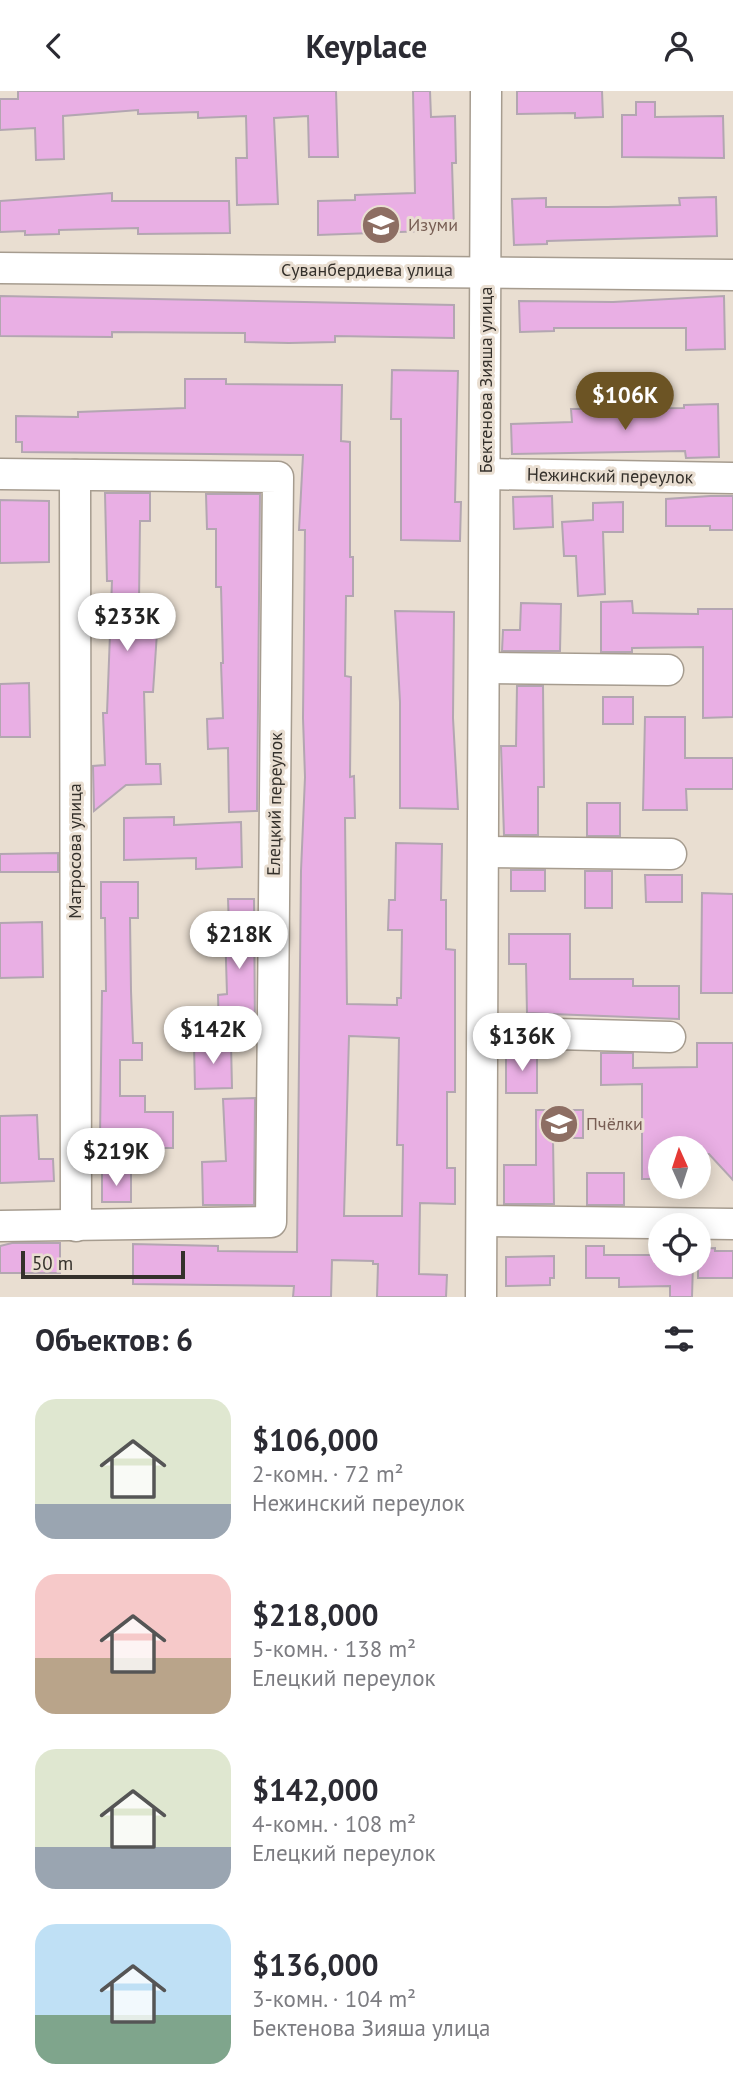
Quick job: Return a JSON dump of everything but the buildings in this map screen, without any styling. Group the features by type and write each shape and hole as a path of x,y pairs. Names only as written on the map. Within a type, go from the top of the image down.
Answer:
{"street":[{"name":"Бектенова Зияша улица","path":"481,1297 486,91"},
{"name":"Суванбердиева улица","path":"0,268 733,275"},
{"name":"Елецкий переулок","path":"0,474 278,477 271,1222 0,1226"},
{"name":"Нежинский переулок","path":"486,474 733,478"},
{"name":"Матросова улица","path":"75,475 76,1226"},
{"path":"485,668 668,670"},
{"path":"484,852 671,854"},
{"path":"483,1031 670,1037"},
{"path":"482,1221 733,1224"}],"place":[{"name":"Изуми","path":"381,225"},
{"name":"Пчёлки","path":"559,1124"}]}
